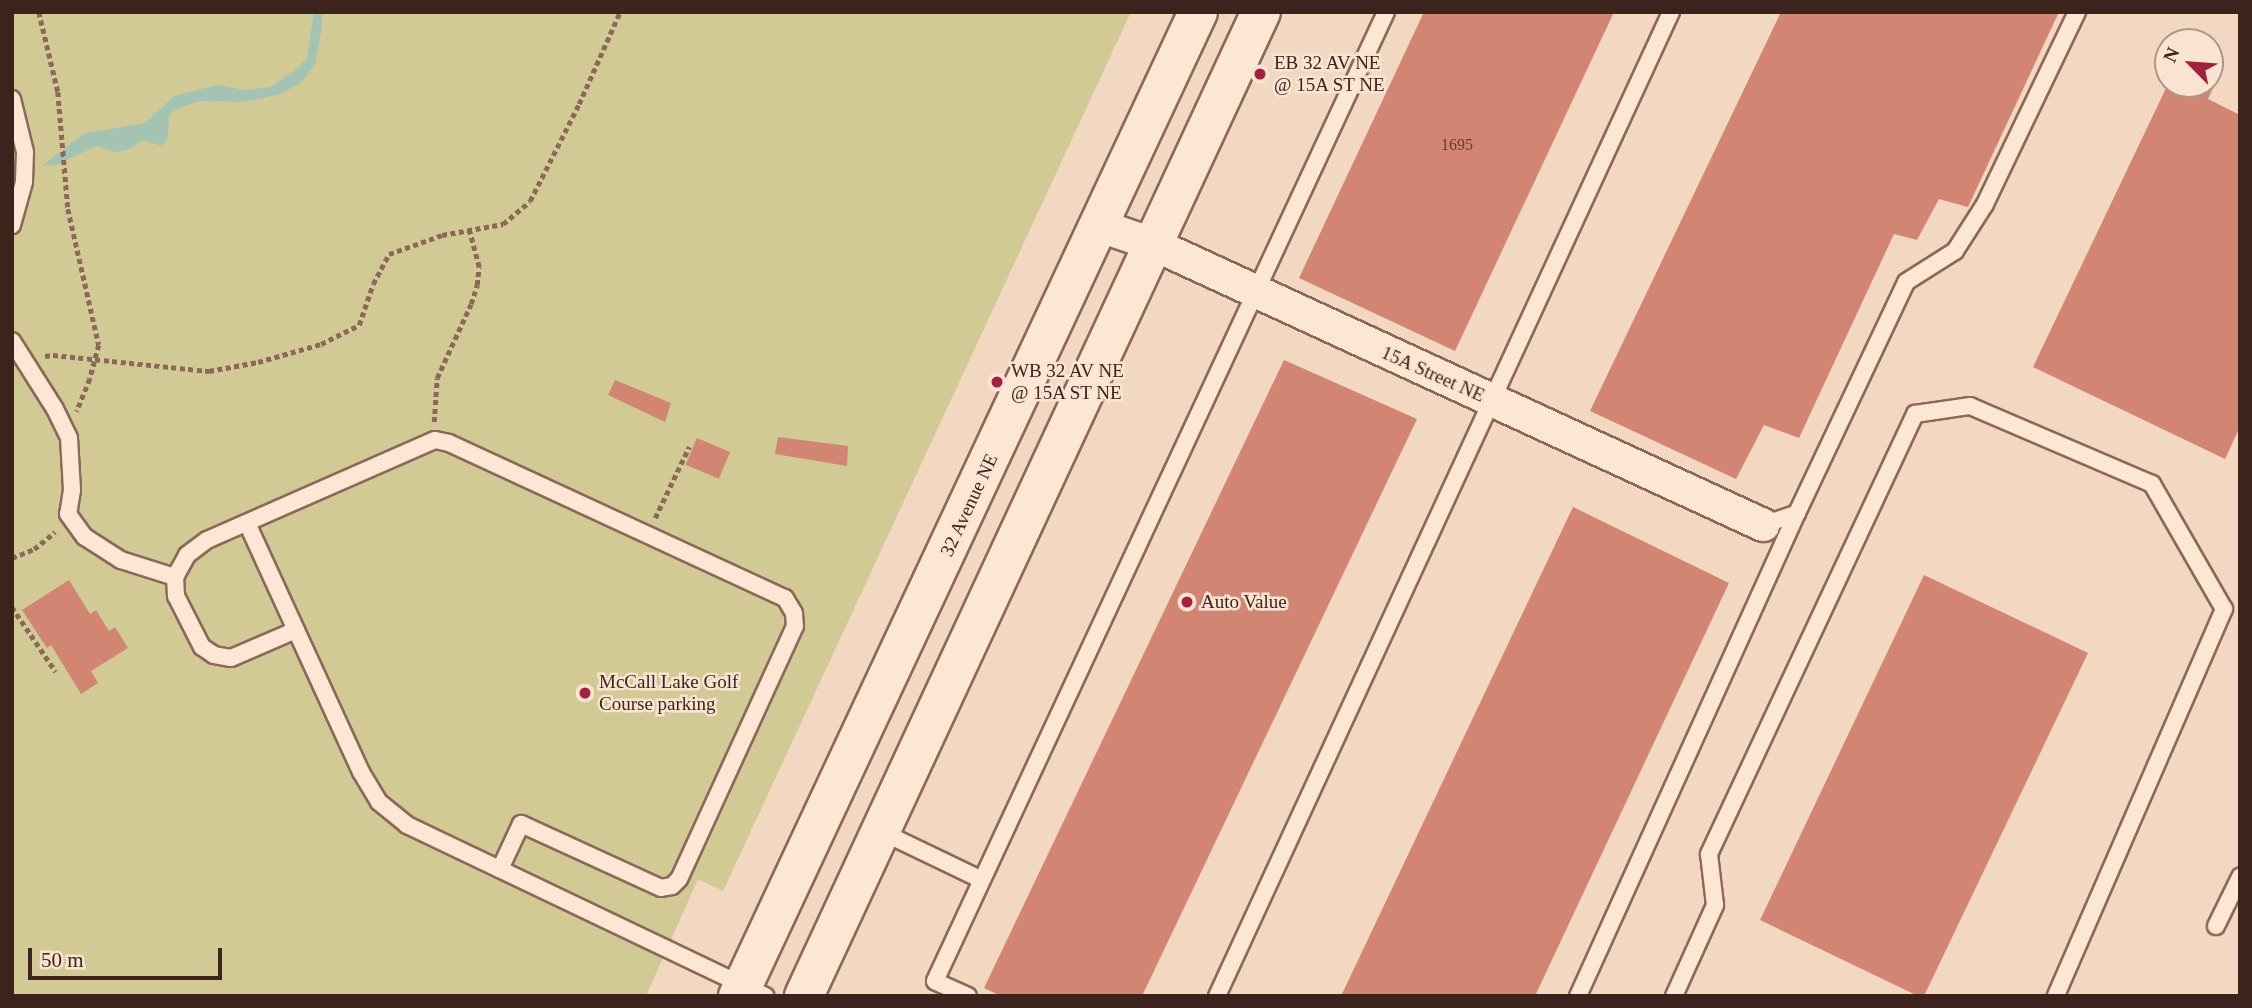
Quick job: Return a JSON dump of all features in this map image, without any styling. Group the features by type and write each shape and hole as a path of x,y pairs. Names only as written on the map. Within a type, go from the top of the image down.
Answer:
{"main road":[{"name":"32 Avenue NE","path":"748,993 1198,12"},
{"path":"804,996 1261,12"}],"street":[{"name":"15A Street NE","path":"1100,226 1153,244 1763,525"}],"lane":[{"path":"968,996 935,981 1386,12"},
{"path":"1217,996 1671,12"},
{"path":"1578,996 1797,513 1822,466 1906,282 1955,251 1985,204 2077,12"},
{"path":"12,99 24,152 24,182 12,225"},
{"path":"12,341 18,363 55,409 69,438 72,490 68,514 85,537 121,560 175,577"},
{"path":"1674,996 1715,905 1709,854 1915,414 1970,406 2152,484 2224,609 2056,996"},
{"path":"296,630 231,658 214,655 202,647 176,596 175,577 187,555 206,540 435,440 449,443 785,598 794,613 794,625 679,879 672,886 661,888 521,824 500,869"},
{"path":"1763,525 1797,513"},
{"path":"247,523 361,772 379,802 407,825 748,993"},
{"path":"880,831 980,880"},
{"path":"2216,926 2240,877"}],"path":[{"path":"39,12 58,92 68,209 99,345 69,438"},
{"path":"18,363 53,355 209,371 258,362 321,344 359,325 373,284 389,254 442,235 503,224 530,201 579,104 620,12"},
{"path":"435,440 437,378 477,285 479,267 469,230"},
{"path":"662,503 689,447"},
{"path":"12,558 48,540 68,514"},
{"path":"12,607 56,672"}],"shaded area":[{"path":"12,12 1131,12 723,891 698,879 646,996 12,996"},
{"path":"314,12 323,12 315,64 303,81 281,94 243,102 201,101 181,107 169,114 168,138 162,146 142,140 130,149 115,152 96,146 56,165 41,166 85,133 145,123 174,96 218,85 245,90 270,87 297,69 307,58"}],"building":[{"path":"1424,12 1614,12 1455,351 1299,278"},
{"path":"1781,12 2059,12 1968,207 1939,199 1917,240 1894,234 1799,438 1764,425 1736,479 1590,411"},
{"path":"2161,98 2208,98 2240,115 2240,427 2225,459 2033,367"},
{"path":"1284,360 1417,419 1142,996 1001,996 984,988"},
{"path":"615,380 671,403 665,422 608,395"},
{"path":"778,437 848,446 847,466 775,454"},
{"path":"697,438 730,452 719,479 686,465"},
{"path":"1573,507 1729,583 1535,996 1341,996"},
{"path":"1924,575 2088,653 1924,996 1918,996 1760,920"},
{"path":"69,580 90,614 96,610 109,631 115,627 128,648 91,671 98,683 81,694 51,645 47,648 22,610"}],"place":[{"name":"EB 32 AV NE @ 15A ST NE","path":"1260,74"},
{"name":"WB 32 AV NE @ 15A ST NE","path":"997,382"},
{"name":"Auto Value","path":"1187,602"},
{"name":"McCall Lake Golf Course parking","path":"585,693"}]}
